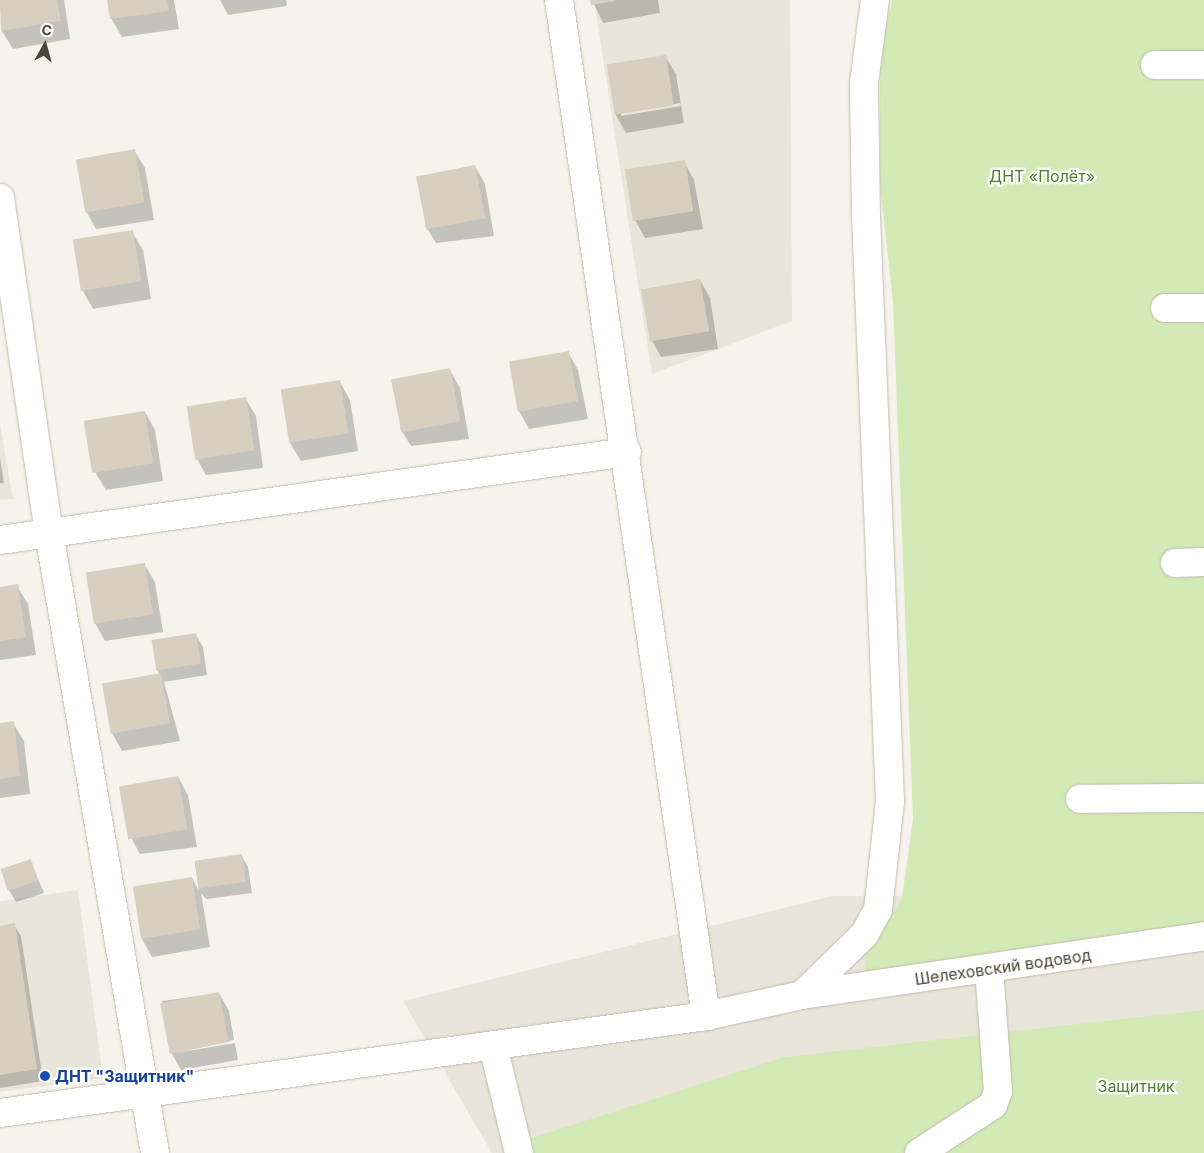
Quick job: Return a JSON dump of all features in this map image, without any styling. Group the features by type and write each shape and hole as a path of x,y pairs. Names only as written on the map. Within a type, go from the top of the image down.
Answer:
{"street":[{"path":"559,0 627,452 706,1016"},
{"path":"802,995 846,955 878,910 890,801 866,217 864,83 875,0"},
{"path":"1155,65 1204,66"},
{"path":"0,198 49,533 143,1096 155,1153"},
{"path":"1165,308 1204,308"},
{"path":"0,540 627,452"},
{"path":"1175,563 1204,562"},
{"path":"1080,799 1204,798"},
{"name":"Шелеховский водовод","path":"0,1113 143,1096 706,1016 802,995 1204,936"},
{"path":"919,1153 993,1105 998,1091 988,969"},
{"path":"493,1046 519,1153"}],"shaded area":[{"path":"594,0 790,0 792,321 652,374"},
{"path":"0,424 13,499 0,500"},
{"path":"78,890 103,1078 0,1092 0,901"},
{"path":"832,896 1204,896 1204,1153 492,1153 403,1001"}],"green space":[{"name":"ДНТ «Полёт»","path":"892,0 1204,0 1204,924 874,978 865,969 866,956 902,898 913,819 893,302 880,184 880,53"},
{"name":"Защитник","path":"1204,1010 1204,1153 526,1153 519,1142 785,1057"}],"building":[{"path":"0,0 57,0 61,21 1,31"},
{"path":"107,0 167,0 169,11 110,19"},
{"path":"590,0 615,0 615,1 591,5"},
{"path":"666,55 674,105 615,115 607,64"},
{"path":"135,149 144,202 85,213 76,159"},
{"path":"685,160 693,211 633,221 625,170"},
{"path":"475,165 485,218 426,229 416,176"},
{"path":"133,230 141,281 81,291 73,240"},
{"path":"700,279 709,331 650,342 641,289"},
{"path":"569,351 578,401 518,412 509,362"},
{"path":"450,368 460,421 401,432 391,379"},
{"path":"340,380 348,433 289,443 281,389"},
{"path":"246,397 254,450 195,460 187,406"},
{"path":"145,411 153,463 92,473 84,421"},
{"path":"145,563 153,614 94,624 86,572"},
{"path":"18,584 26,637 0,641 0,587"},
{"path":"196,633 201,664 156,671 152,640"},
{"path":"161,673 170,723 111,734 102,683"},
{"path":"14,721 20,776 0,779 0,723"},
{"path":"178,776 187,829 128,840 119,786"},
{"path":"242,854 246,882 198,888 194,861"},
{"path":"31,859 38,881 8,891 1,869"},
{"path":"192,877 200,929 141,939 133,886"},
{"path":"15,923 37,1069 0,1075 0,926"},
{"path":"219,992 229,1042 170,1054 160,1003"}],"place":[{"name":"ДНТ \"Защитник\"","path":"45,1076"}]}
